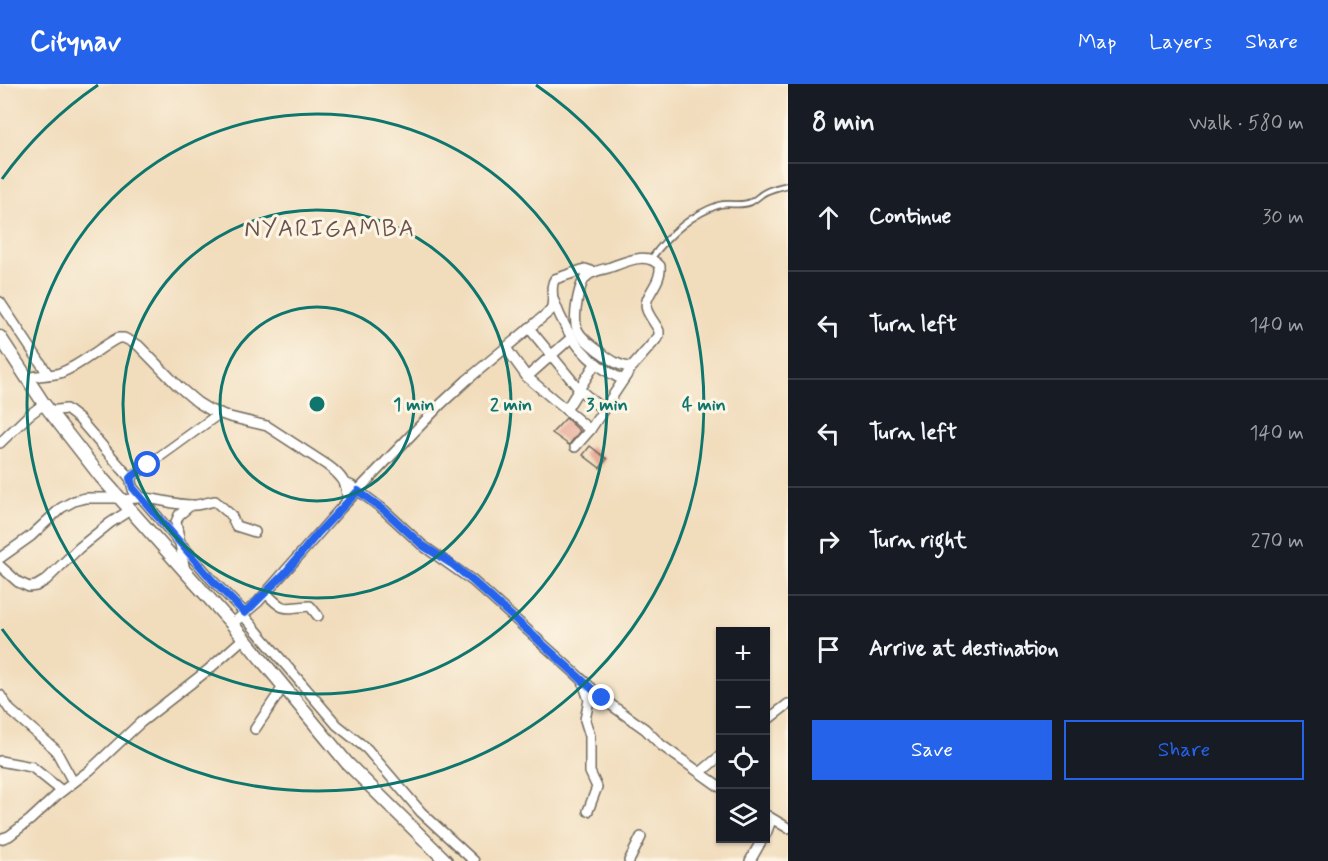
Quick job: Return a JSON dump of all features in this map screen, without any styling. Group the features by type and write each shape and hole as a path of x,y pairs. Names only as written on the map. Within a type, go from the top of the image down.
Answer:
{"street":[{"path":"575,447 591,430 632,367 659,336 659,331 647,312 646,306 660,276 660,266 646,258 631,260 594,272 580,286 576,322 578,331 603,355 616,363 632,367"},
{"path":"594,272 585,269 555,279 551,286 554,301 571,338 595,364 623,380"},
{"path":"232,624 266,593 346,503 441,404 550,311 554,301"},
{"path":"0,302 48,374"},
{"path":"529,328 579,389 603,410"},
{"path":"0,337 47,407 130,499 185,572 244,638 347,763 442,859"},
{"path":"26,378 69,369 117,338 124,338 138,345 197,402 220,413 267,426 327,465 345,483 384,510 422,545 452,564 474,582 607,702 645,729 661,745 716,784"},
{"path":"527,377 571,338"},
{"path":"506,348 527,377 591,430"},
{"path":"566,410 595,364"},
{"path":"0,443 29,415 47,407 66,409 79,419 130,478 130,499 110,523 79,548 46,580 29,587 18,582 0,566"},
{"path":"130,478 220,413"},
{"path":"345,483 346,503"},
{"path":"0,558 32,536 61,508 85,498 164,500 191,505 215,501 231,515 236,526 255,532"},
{"path":"130,499 179,541 337,725 367,749 414,805 474,861"},
{"path":"185,572 176,522 191,505"},
{"path":"266,593 284,608 310,606 318,616"},
{"path":"0,839 9,836 26,824 90,770 140,723 208,670 244,638"},
{"path":"583,682 589,700 585,720 590,736 590,772 597,787 588,811"},
{"path":"255,729 283,687"},
{"path":"0,695 10,710 55,749 73,782"},
{"path":"770,717 788,704"},
{"path":"701,772 716,759"},
{"path":"0,760 32,767 62,792"},
{"path":"770,818 788,828"},
{"path":"629,861 641,837"},
{"path":"750,861 760,843"}],"lane":[{"path":"651,259 667,238 687,221 718,205 741,205 753,202 766,191 788,185"}],"building":[{"path":"566,418 580,431 569,445 552,433"},
{"path":"590,446 607,459 600,468 583,455"}],"district":[{"name":"NYARIGAMBA","path":"330,228"}],"route":[{"path":"148,465 130,478 133,488 213,581 245,613 285,573 318,533 358,491 384,510 422,545 452,564 474,582 602,698"}]}
